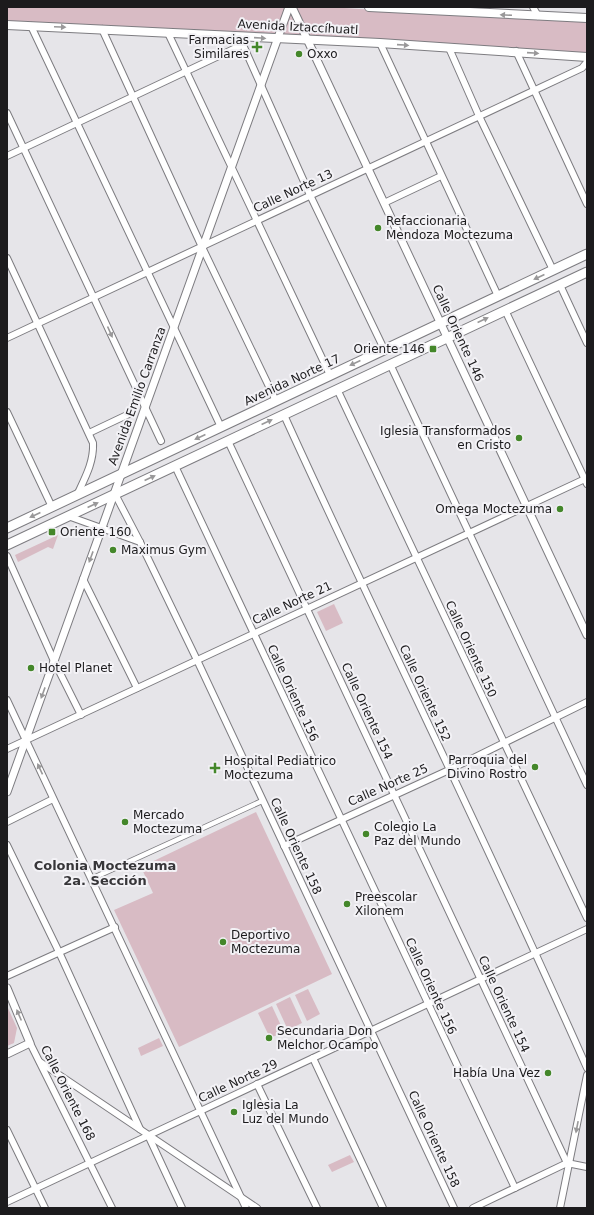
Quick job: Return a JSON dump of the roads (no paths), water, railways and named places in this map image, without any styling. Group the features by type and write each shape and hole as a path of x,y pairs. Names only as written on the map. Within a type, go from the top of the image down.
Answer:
{"main road":[{"path":"370,7 453,10 587,18"},
{"name":"Avenida Iztaccíhuatl","path":"7,25 239,36 308,41 380,43 587,57"},
{"name":"Avenida Norte 17","path":"7,528 587,254"},
{"path":"7,545 587,272"}],"street":[{"name":"Avenida Emilio Carranza","path":"7,792 289,7"},
{"name":"Calle Oriente 146","path":"292,7 587,635"},
{"path":"533,7 538,16"},
{"path":"31,26 149,272 221,427"},
{"path":"102,29 202,247 276,401"},
{"path":"168,33 330,375"},
{"path":"239,36 310,195 384,349"},
{"path":"380,43 498,296"},
{"path":"7,156 133,98 242,45"},
{"path":"449,48 479,116 553,270"},
{"path":"516,52 587,204"},
{"name":"Calle Norte 13","path":"7,338 582,68 587,62"},
{"path":"7,113 94,297 144,409 161,441"},
{"path":"384,203 441,176"},
{"path":"7,258 93,443 94,454 77,495"},
{"path":"560,285 587,343"},
{"path":"505,310 586,480"},
{"path":"390,364 587,784"},
{"name":"Calle Oriente 150","path":"337,389 415,557 587,918"},
{"path":"7,412 52,507"},
{"path":"89,433 129,414"},
{"name":"Calle Oriente 152","path":"284,414 360,583 536,953 587,1068"},
{"name":"Calle Oriente 154","path":"228,441 480,979 569,1164"},
{"name":"Calle Oriente 156","path":"175,466 427,1004 515,1188"},
{"name":"Calle Norte 21","path":"7,749 415,557 586,480"},
{"name":"Calle Oriente 158","path":"115,494 197,660 454,1208"},
{"path":"68,516 140,542"},
{"path":"7,556 54,661 81,715"},
{"path":"83,579 137,688"},
{"path":"7,700 202,1110 246,1208"},
{"name":"Calle Norte 25","path":"284,846 449,770 503,742 587,702"},
{"path":"7,822 54,799"},
{"path":"91,879 262,801"},
{"path":"7,845 59,952 140,1129"},
{"path":"7,976 115,928"},
{"name":"Calle Norte 29","path":"7,1202 587,929"},
{"name":"Calle Oriente 168","path":"7,988 30,1043 91,1163 112,1208"},
{"path":"7,1054 30,1043"},
{"path":"313,1058 383,1208"},
{"path":"40,1062 257,1208"},
{"path":"560,1208 587,1075"},
{"path":"257,1084 317,1208"},
{"path":"7,1130 45,1208"},
{"path":"148,1135 182,1208"},
{"path":"473,1208 569,1164 587,1167"}],"place":[{"name":"Farmacias Similares","path":"257,47"},
{"name":"Oxxo","path":"299,54"},
{"name":"Refaccionaria Mendoza Moctezuma","path":"378,228"},
{"name":"Oriente 146","path":"433,349"},
{"name":"Iglesia Transformados en Cristo","path":"519,438"},
{"name":"Omega Moctezuma","path":"560,509"},
{"name":"Oriente 160","path":"52,532"},
{"name":"Maximus Gym","path":"113,550"},
{"name":"Hotel Planet","path":"31,668"},
{"name":"Parroquia del Divino Rostro","path":"535,767"},
{"name":"Hospital Pediatrico Moctezuma","path":"215,768"},
{"name":"Mercado Moctezuma","path":"125,822"},
{"name":"Colegio La Paz del Mundo","path":"366,834"},
{"name":"Preescolar Xilonem","path":"347,904"},
{"name":"Deportivo Moctezuma","path":"223,942"},
{"name":"Secundaria Don Melchor Ocampo","path":"269,1038"},
{"name":"Había Una Vez","path":"548,1073"},
{"name":"Iglesia La Luz del Mundo","path":"234,1112"}],"district":[{"name":"Colonia Moctezuma 2a. Sección","path":"105,872"}]}
